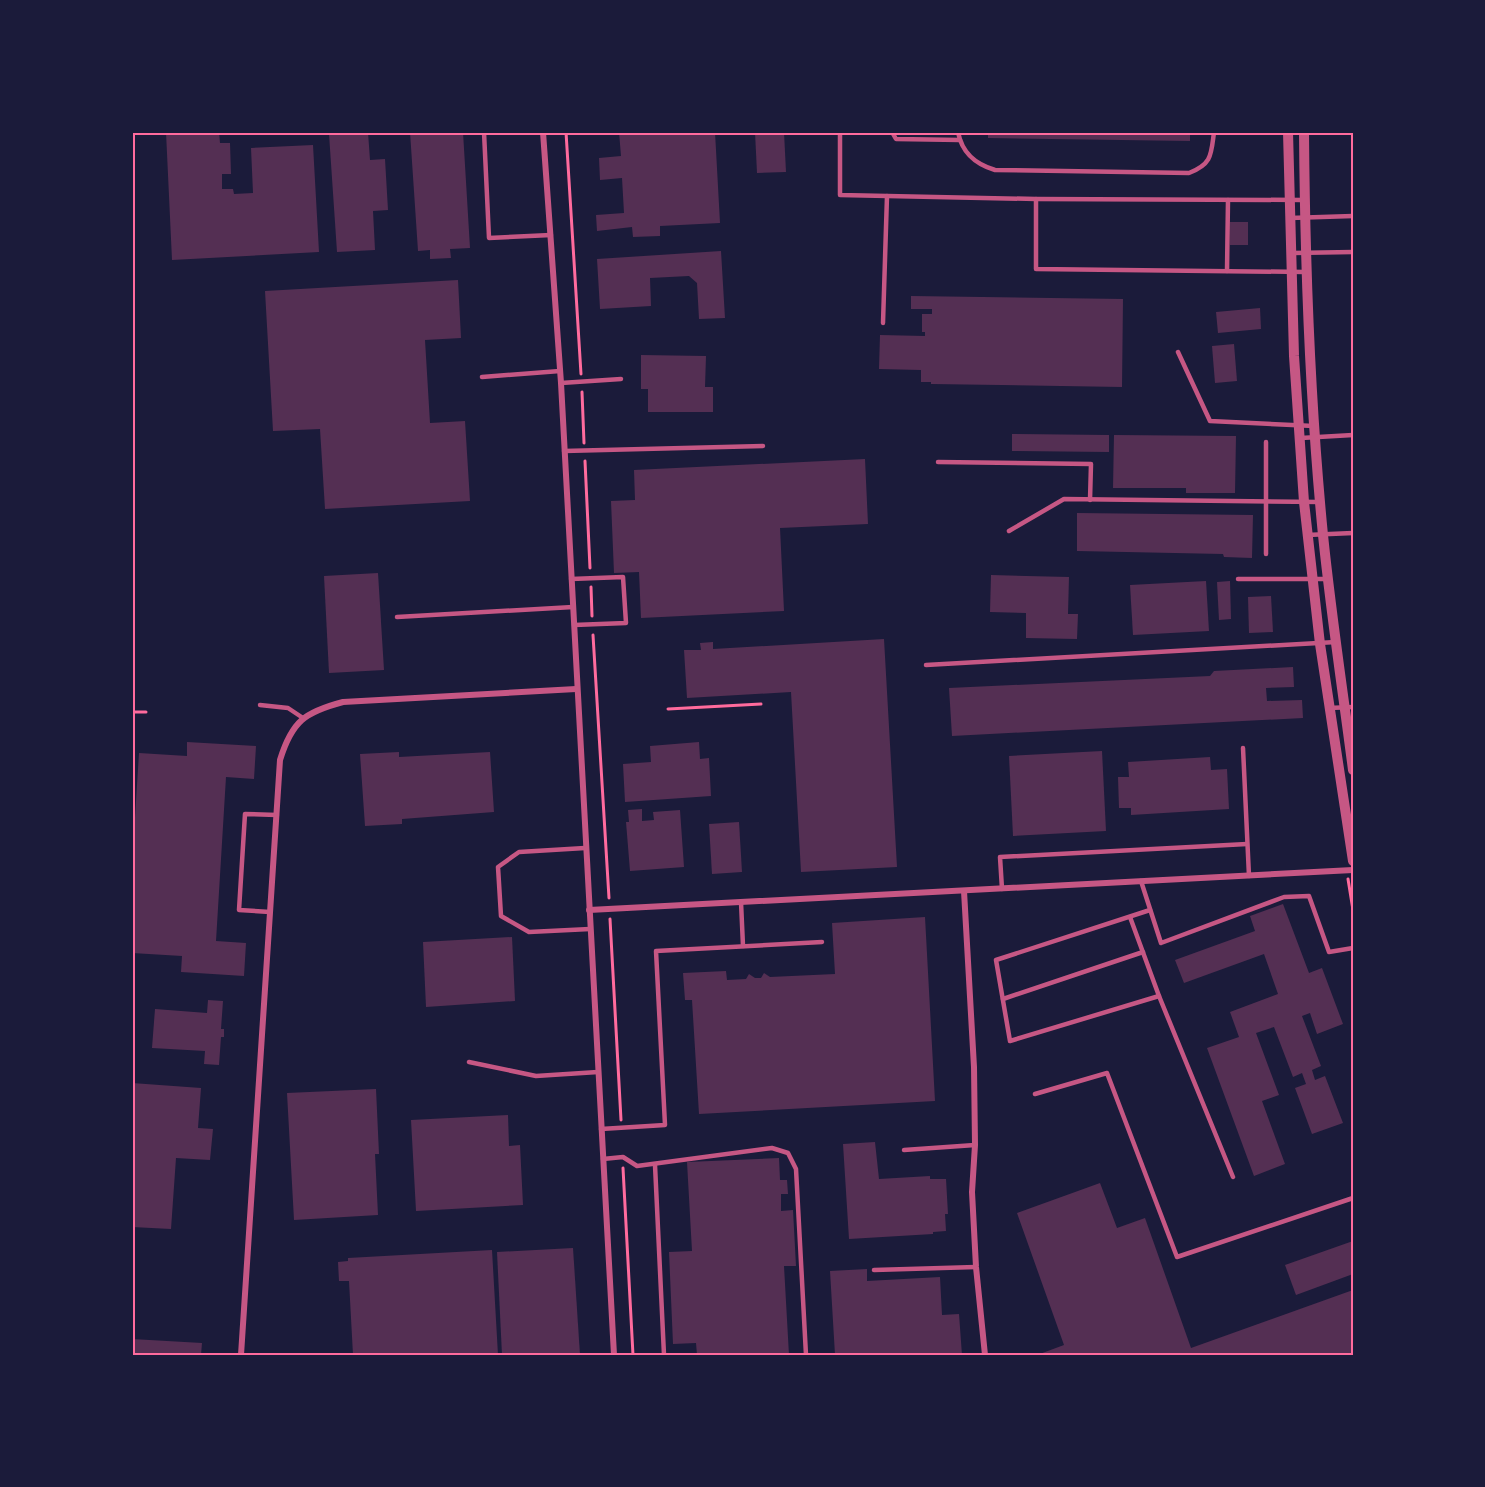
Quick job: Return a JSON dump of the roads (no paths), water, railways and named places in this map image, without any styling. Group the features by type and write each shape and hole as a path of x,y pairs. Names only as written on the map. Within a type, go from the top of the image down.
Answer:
{"street":[{"path":"543,132 561,382 614,1355"},
{"path":"1288,132 1291,272 1304,502 1320,644 1353,861"},
{"path":"1304,132 1304,218 1320,502 1336,642 1349,707 1353,770"},
{"path":"241,1355 280,760 287,738 303,718 319,708 351,701 576,689"},
{"path":"589,910 1353,870"},
{"path":"964,891 974,1067 975,1145 972,1192 976,1267 985,1355"}],"lane":[{"path":"484,132 489,238 551,235"},
{"path":"840,132 840,195 1036,199 1304,200"},
{"path":"892,132 896,139 960,140"},
{"path":"958,132 961,145 972,159 995,170 1189,173 1203,168 1207,162 1214,132"},
{"path":"883,323 887,196"},
{"path":"1036,199 1036,269 1307,272"},
{"path":"1227,271 1228,200"},
{"path":"1289,218 1353,216"},
{"path":"1291,253 1353,252"},
{"path":"1178,352 1210,421 1298,425 1315,431 1353,435"},
{"path":"482,377 560,371"},
{"path":"561,382 621,379"},
{"path":"1299,438 1315,431"},
{"path":"1266,442 1266,554"},
{"path":"564,451 763,446"},
{"path":"938,462 1091,464 1090,500"},
{"path":"1009,531 1064,500 1320,502"},
{"path":"1307,535 1353,532"},
{"path":"572,579 623,577 626,623 574,625"},
{"path":"1238,579 1328,579"},
{"path":"397,617 573,607"},
{"path":"926,665 1336,642"},
{"path":"260,705 288,708 303,718"},
{"path":"1329,708 1349,707"},
{"path":"1243,748 1249,876"},
{"path":"270,912 239,910 245,814 277,815"},
{"path":"1002,889 1000,857 1248,844"},
{"path":"585,848 519,852 498,867 500,906 501,916 529,932 590,929"},
{"path":"1141,881 1161,943 1284,897 1309,896 1329,952 1353,948"},
{"path":"741,902 743,946"},
{"path":"1150,910 996,960 1010,1041 1159,996"},
{"path":"1130,917 1159,996 1233,1177"},
{"path":"601,1129 665,1125 656,951 822,942"},
{"path":"1003,999 1143,952"},
{"path":"469,1062 536,1076 598,1072"},
{"path":"1035,1094 1107,1072 1177,1257 1353,1198"},
{"path":"904,1150 975,1145"},
{"path":"603,1159 623,1157 637,1166 772,1148 788,1153 796,1168 806,1355"},
{"path":"655,1165 664,1355"},
{"path":"874,1270 976,1267"}]}
